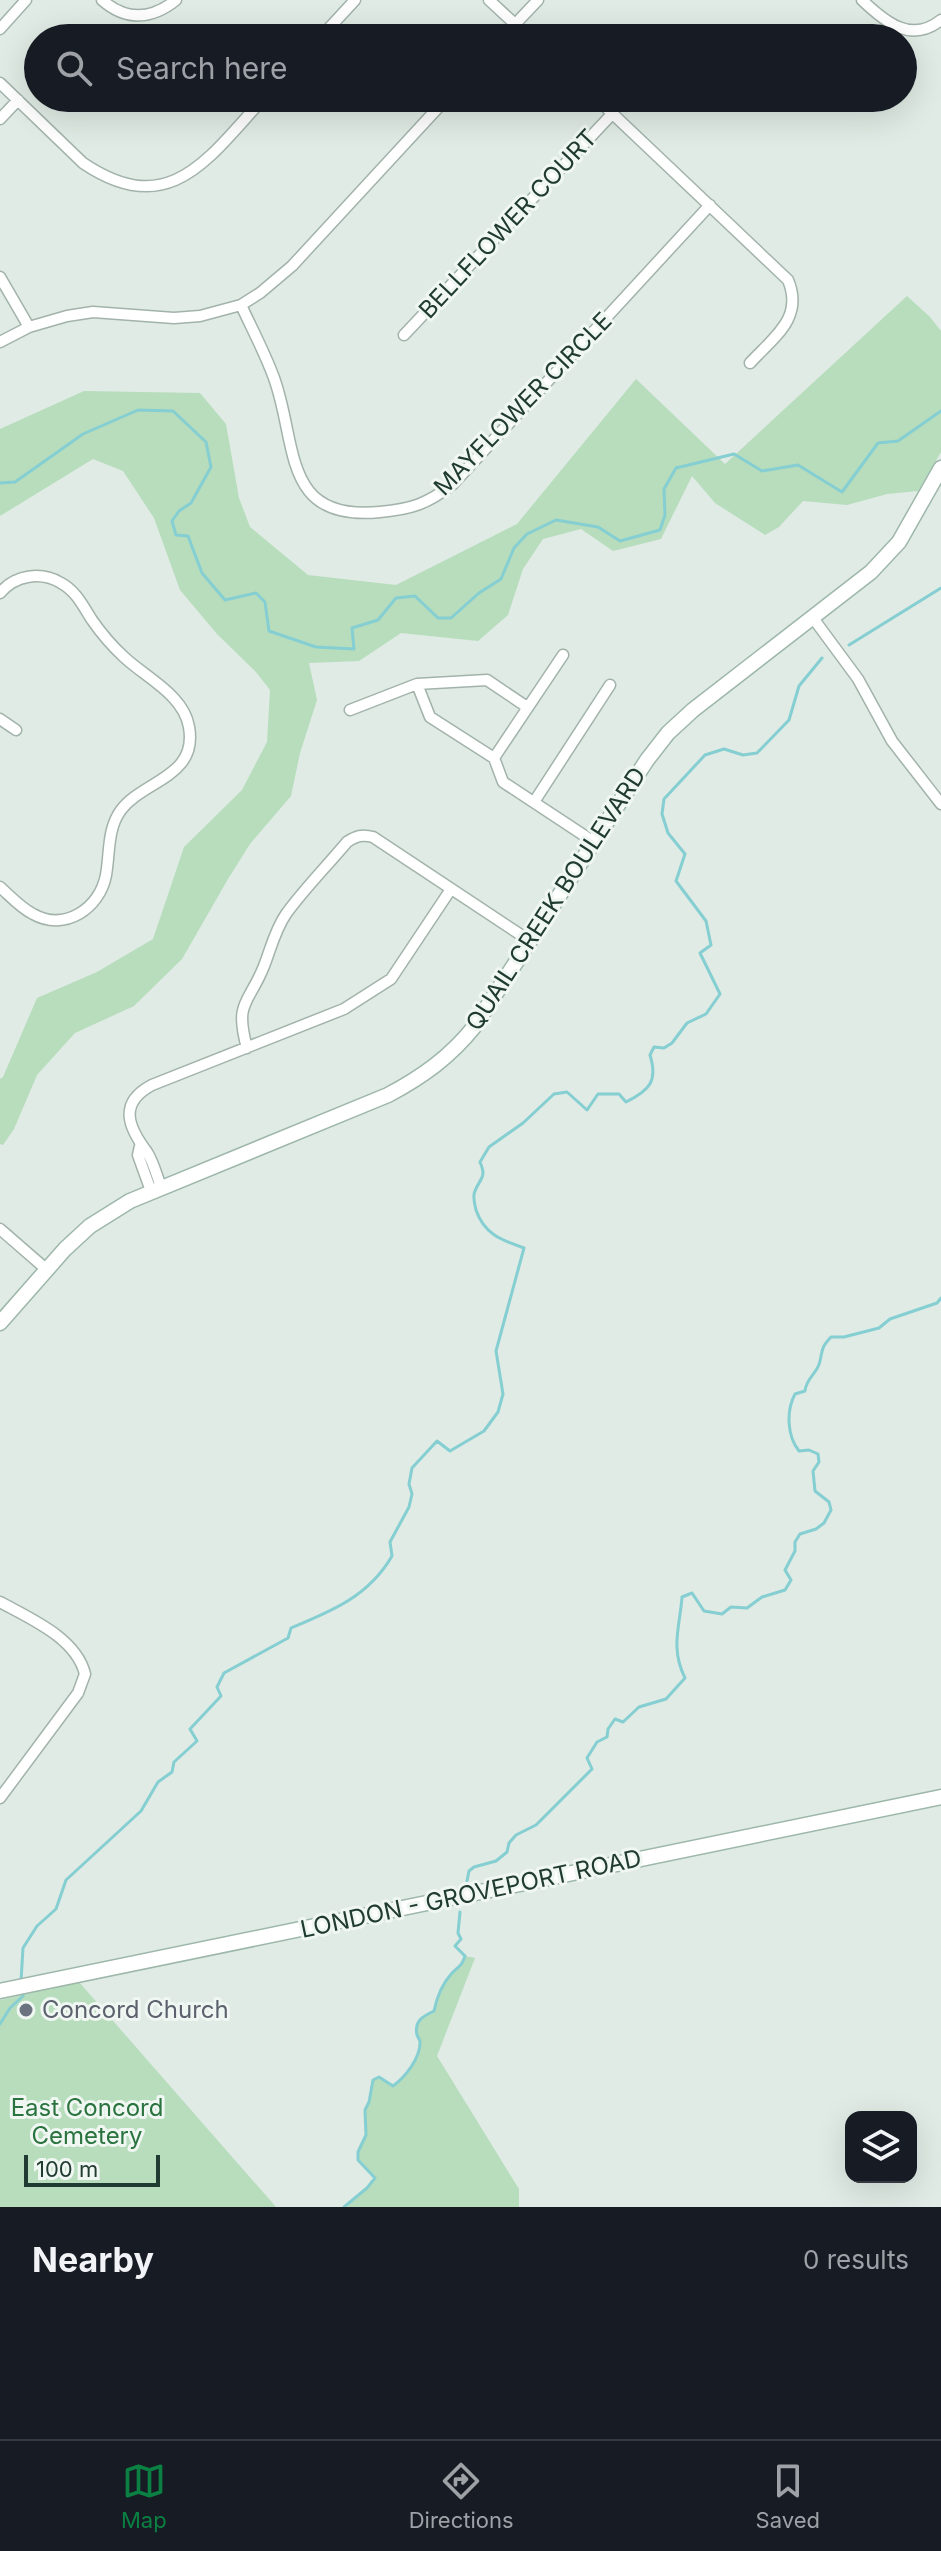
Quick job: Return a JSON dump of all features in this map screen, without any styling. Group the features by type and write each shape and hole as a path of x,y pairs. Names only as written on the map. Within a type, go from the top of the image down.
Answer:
{"street":[{"path":"0,29 26,0"},
{"path":"102,0 115,11 140,17 153,14 176,0"},
{"path":"333,24 355,0"},
{"path":"489,0 515,24 538,0"},
{"path":"862,0 891,24"},
{"path":"917,30 931,28 941,20"},
{"path":"0,83 24,106"},
{"path":"0,119 18,100"},
{"path":"30,112 83,163 97,172 123,183 149,186 174,181 197,169 251,112"},
{"path":"0,342 29,327 93,312 174,318 200,316 241,305 292,266 434,112"},
{"path":"613,113 782,272 792,288 794,298 790,317 750,363"},
{"name":"BELLFLOWER COURT","path":"404,335 613,113"},
{"name":"MAYFLOWER CIRCLE","path":"241,305 274,379 295,462 307,490 323,505 344,512 362,514 410,508 433,499 453,484 710,205"},
{"path":"0,277 29,327"},
{"name":"QUAIL CREEK BOULEVARD","path":"0,1323 46,1269 90,1226 130,1201 388,1095 442,1061 474,1027 668,733 693,710 871,572 899,542 941,468"},
{"path":"0,593 16,580 42,576 64,584 80,600 115,648 177,702 185,714 190,740 180,765 171,774 140,791 119,812 112,825 102,888 96,900 76,917 49,920 35,916 0,887"},
{"path":"813,618 858,679 892,741 941,804"},
{"path":"494,758 563,655"},
{"path":"350,710 417,684 487,680 527,707"},
{"path":"417,684 430,717 494,758 503,782 594,842"},
{"path":"534,802 610,685"},
{"path":"0,719 16,730"},
{"path":"247,1048 242,1009 285,915 347,842 357,836 373,837 530,941"},
{"path":"156,1189 147,1153 140,1146 129,1112 133,1098 140,1091 344,1009 381,987 391,979 451,889"},
{"path":"0,1229 46,1269"},
{"path":"0,1602 63,1641 78,1655 85,1674 78,1693 0,1798"},
{"name":"LONDON - GROVEPORT ROAD","path":"0,1991 941,1797"}],"green space":[{"path":"907,296 941,331 941,452 918,491 887,494 847,505 803,501 779,527 765,535 715,503 692,476 661,539 613,551 581,529 543,539 523,569 508,615 478,641 401,633 359,661 309,663 317,700 300,753 291,796 250,844 182,959 134,1006 75,1033 37,1075 14,1129 3,1145 0,1144 0,1079 37,998 97,972 153,939 184,847 242,790 267,742 270,690 180,590 154,518 123,471 93,459 0,516 0,429 84,391 200,393 226,424 239,498 250,527 308,575 396,585 517,524 636,379 725,464"},
{"path":"465,1956 475,1958 437,2056 519,2189 519,2207 344,2207 375,2178 358,2160 358,2152 366,2135 365,2110 373,2080 379,2077 393,2086 407,2072 420,2047 416,2030 418,2023 434,2011 443,1986"},
{"name":"East Concord Cemetery","path":"79,1982 276,2207 0,2207 0,2000"}],"waterway":[{"path":"0,483 15,482 83,434 138,410 173,411 206,442 211,467 191,503 179,511 172,521 176,535 188,536 202,573 225,600 256,593 265,602 269,631 316,647 354,649 352,628 378,620 396,598 415,596 438,618 451,618 479,593 501,579 514,548 527,534 556,520 598,527 620,541 660,530 665,515 664,489 676,468 734,454 762,471 798,465 842,492 878,443 898,441 941,411"},
{"path":"849,645 941,588"},
{"path":"21,1981 23,1948 37,1926 56,1909 66,1880 141,1811 158,1782 172,1772 174,1762 197,1741 190,1729 221,1696 217,1687 224,1673 288,1638 291,1628 348,1601 372,1582 392,1556 390,1542 409,1507 412,1494 409,1484 412,1468 437,1441 450,1451 484,1431 498,1412 503,1394 496,1351 524,1248 494,1235 479,1218 474,1196 483,1175 480,1162 489,1147 523,1123 554,1094 567,1092 587,1110 598,1094 619,1094 626,1102 641,1093 652,1078 650,1055 654,1047 664,1048 672,1043 687,1023 706,1014 720,994 700,953 711,945 706,921 676,881 685,854 668,833 662,814 664,799 705,755 724,749 743,755 757,753 789,720 799,686 822,658"},
{"path":"467,1881 469,1871 496,1861 507,1852 509,1843 516,1835 536,1825 592,1769 587,1758 597,1742 607,1737 615,1719 623,1722 639,1707 666,1699 685,1678 677,1647 682,1597 692,1593 704,1611 722,1614 731,1607 747,1608 762,1597 785,1590 791,1580 785,1570 795,1551 795,1542 800,1534 824,1523 831,1510 829,1502 815,1491 813,1471 819,1462 818,1454 809,1450 799,1451 792,1438 789,1416 795,1394 805,1391 819,1365 824,1346 831,1337 879,1328 890,1319 937,1303 941,1298"},
{"path":"344,2207 375,2178 358,2160 358,2152 366,2135 365,2110 373,2080 379,2077 393,2086 407,2072 420,2047 416,2030 418,2023 434,2011 443,1986 464,1959 465,1956 455,1946 461,1939 458,1933 460,1912"},
{"path":"0,2024 23,1992"}],"place":[{"name":"Concord Church","path":"26,2010"}]}
